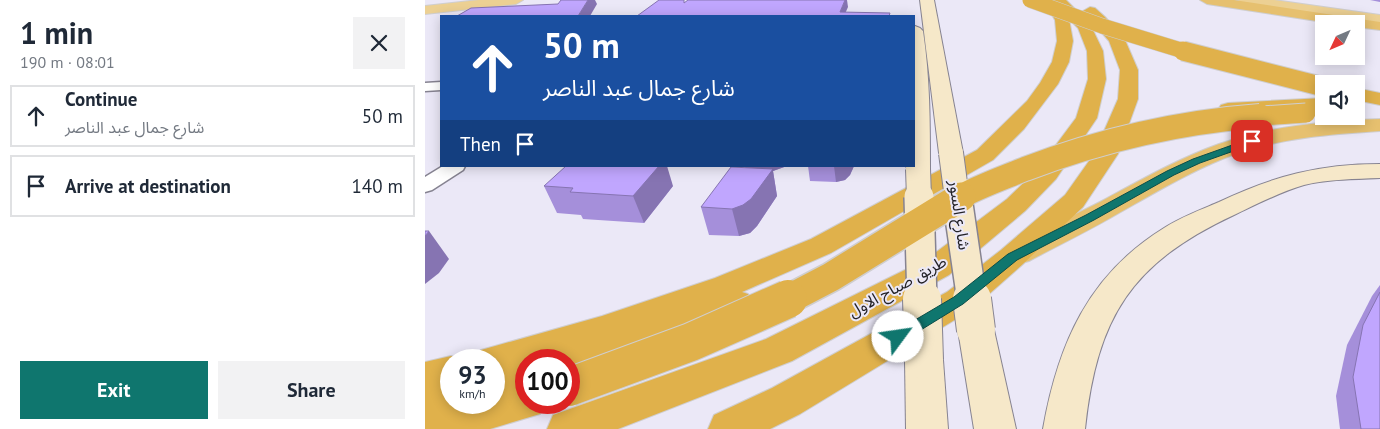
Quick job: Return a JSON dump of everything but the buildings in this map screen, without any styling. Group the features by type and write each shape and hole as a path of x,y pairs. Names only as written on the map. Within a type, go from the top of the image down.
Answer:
{"highway":[{"path":"1030,0 1127,36 1258,72 1315,85"},
{"path":"505,358 604,329 726,286 813,250 915,196 985,155 1007,135 1036,101 1050,82 1062,58 1065,27 1055,6 1049,0"},
{"name":"طريق صباح الاول","path":"568,429 779,350 937,267 1015,204 1047,174 1086,118 1097,79 1095,51 1085,27 1059,0"},
{"path":"729,429 786,401 959,300 1012,257 1074,201 1106,154 1127,99 1129,70 1117,40 1100,20 1077,0"},
{"path":"1207,0 1380,26"},
{"path":"1365,96 1380,99"},
{"path":"1365,104 1380,105"},
{"path":"580,361 677,327 791,278 842,250 924,200 1008,158 1070,136 1151,117 1203,111 1252,106 1315,110"},
{"path":"580,383 675,350 752,317 854,264 947,205 985,185 1051,160 1125,136 1167,127 1256,115 1315,110"},
{"path":"1365,113 1380,113"},
{"path":"1012,257 1090,218 1170,173 1230,148 1252,141 1306,132 1380,126"},
{"path":"425,378 440,375"},
{"path":"425,428 515,393"},
{"path":"425,403 440,400"}],"main road":[{"path":"425,5 466,0"},
{"path":"425,10 516,0"},
{"name":"شارع السور","path":"927,0 951,153 975,330 995,429"},
{"path":"1250,1 1380,19"},
{"path":"915,31 919,55 917,92 918,169 927,429"},
{"path":"1064,429 1067,400 1077,357 1091,322 1114,287 1128,270 1152,249 1197,222 1282,184 1314,176 1352,171 1380,171"}],"street":[{"path":"425,80 440,79"},
{"path":"425,87 440,86"},
{"path":"917,92 942,92"},
{"path":"425,186 454,167"}],"route":[{"path":"898,337 959,300 1012,257 1090,218 1170,173 1196,161 1252,141"}]}
